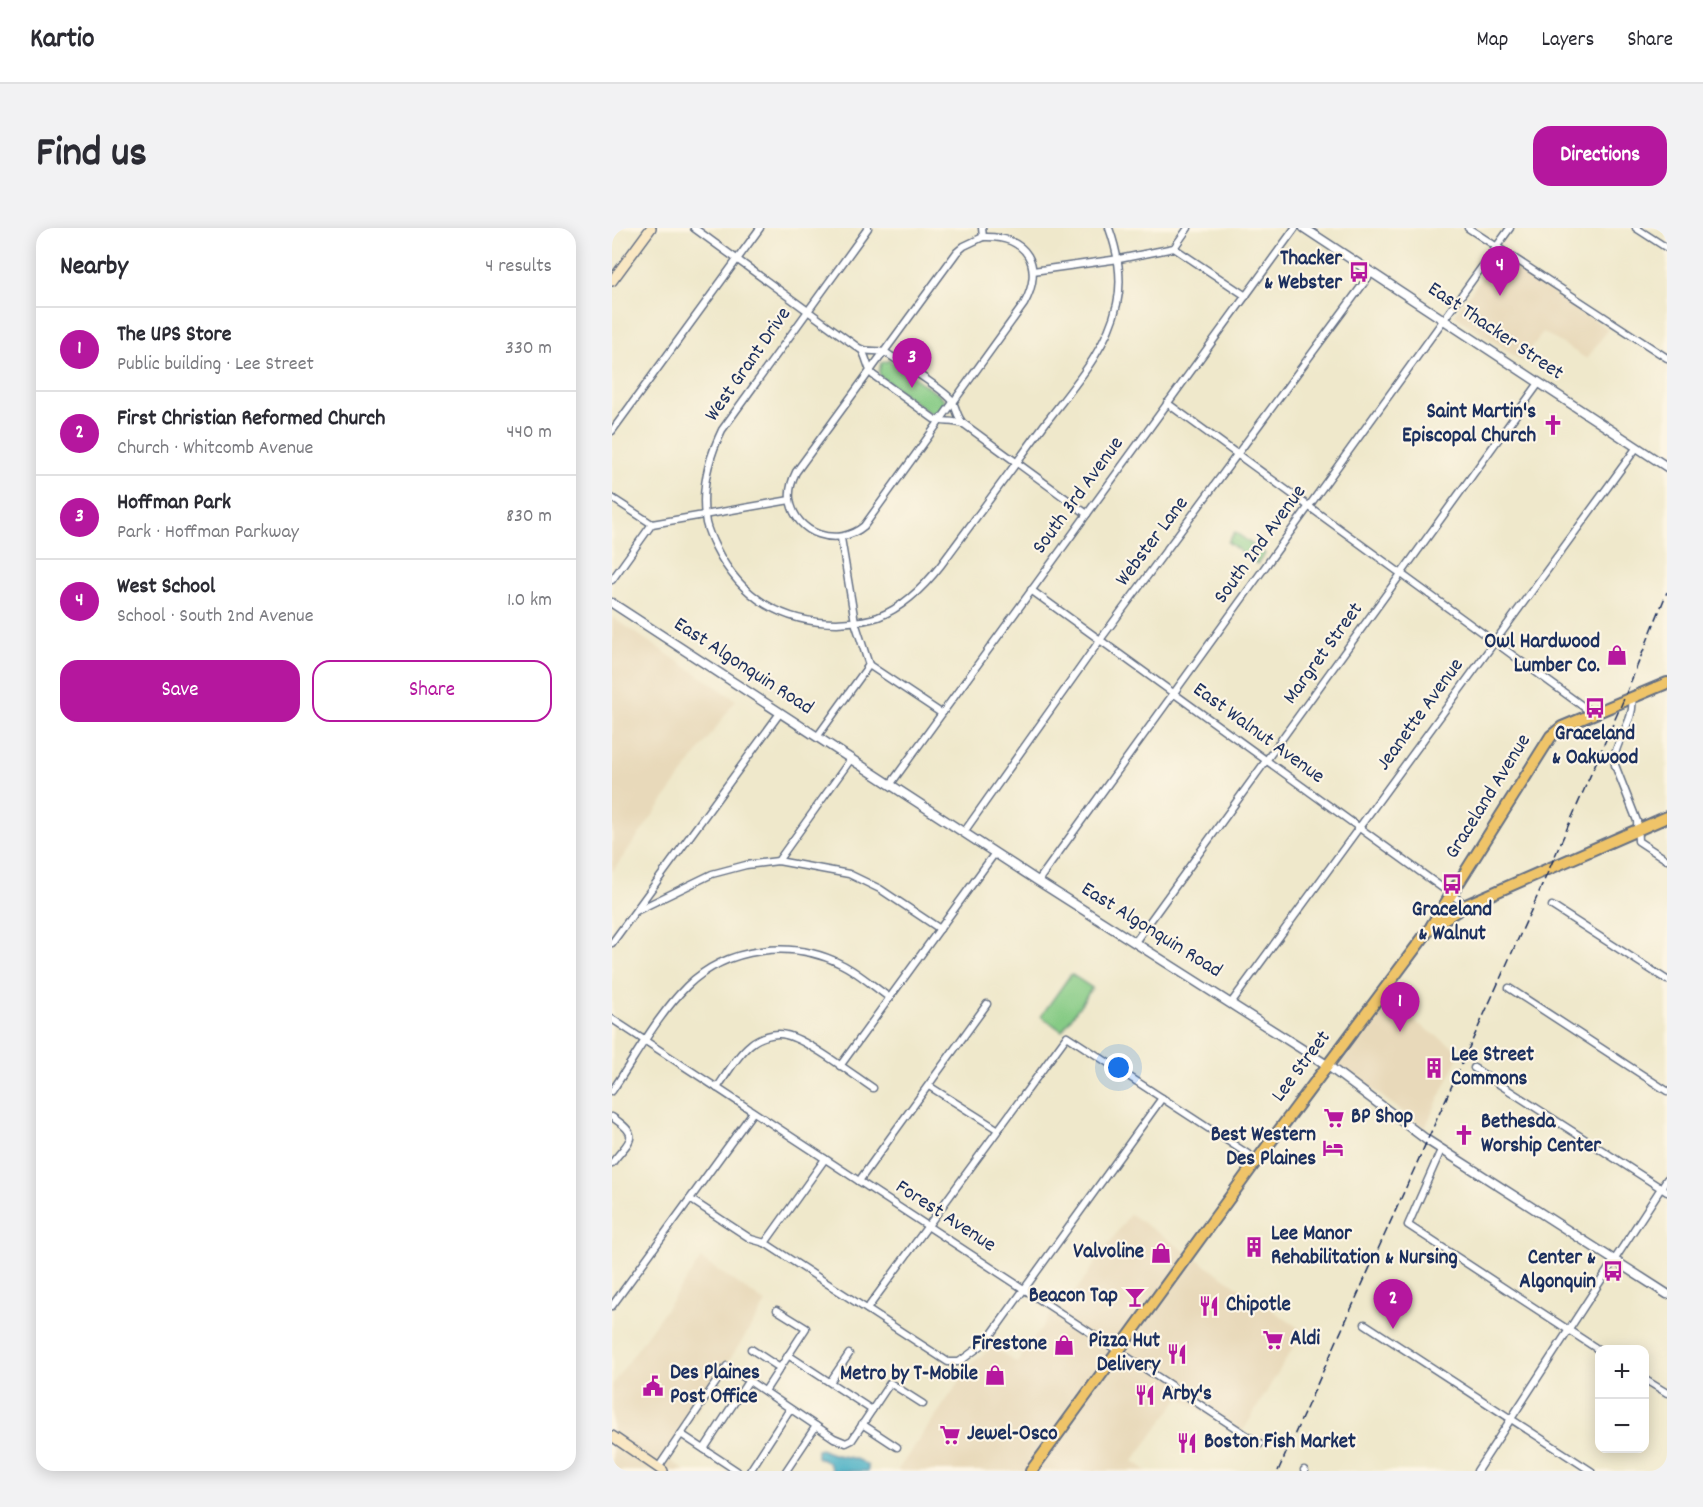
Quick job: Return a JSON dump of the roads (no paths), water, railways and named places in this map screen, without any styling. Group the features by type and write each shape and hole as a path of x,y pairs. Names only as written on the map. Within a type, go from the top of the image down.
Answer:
{"main road":[{"path":"612,281 651,228"},
{"name":"Graceland Avenue","path":"1431,927 1545,742 1562,727 1667,683"},
{"name":"Lee Street","path":"1031,1471 1257,1160 1431,927 1466,905 1667,817"},
{"path":"612,1436 661,1469"}],"street":[{"path":"694,228 860,349 867,359 870,371 934,419 940,422 956,421 964,424"},
{"path":"612,431 760,228"},
{"name":"West Grant Drive","path":"868,228 722,430 713,448 706,475 706,524 721,557 733,576 762,602 794,618 810,622 855,622 879,616 900,605 924,587 1080,377 1107,336 1120,287 1119,259 1109,228"},
{"path":"982,228 983,237"},
{"path":"1033,272 1174,248 1188,228"},
{"name":"South 3rd Avenue","path":"890,785 1295,228"},
{"name":"East Thacker Street","path":"1304,228 1666,464"},
{"path":"1468,228 1667,358"},
{"name":"South 2nd Avenue","path":"1038,881 1510,228"},
{"path":"1636,228 1667,248"},
{"path":"983,237 996,237 1017,244 1029,257 1033,272 1031,289 1024,304 870,518 857,531 841,537 826,537 807,528 798,520 790,500 790,488 796,472 957,252 983,237"},
{"path":"1174,248 1246,296"},
{"name":"Webster Lane","path":"964,832 1100,640 1372,272"},
{"path":"860,349 872,352 884,351 943,393 953,403 958,419 1087,514"},
{"name":"Margret Street","path":"1135,942 1539,383"},
{"path":"1167,403 1592,713"},
{"name":"Jeanette Avenue","path":"1231,1002 1637,447"},
{"path":"612,498 652,524 790,500"},
{"path":"612,580 652,524"},
{"path":"841,537 855,622 869,665 941,713"},
{"name":"East Walnut Avenue","path":"1031,590 1466,905"},
{"name":"East Algonquin Road","path":"612,603 1038,881 1231,1002 1327,1065 1441,1150 1667,1294"},
{"path":"817,737 869,665"},
{"path":"1632,698 1634,708 1614,760 1637,820 1638,841 1667,860"},
{"path":"612,943 780,713"},
{"path":"778,861 851,759"},
{"path":"840,1066 995,853"},
{"path":"636,911 712,874 746,865 778,861 849,874 880,889 940,929"},
{"path":"1552,906 1667,980"},
{"path":"612,1091 667,1010 688,986 713,967 739,956 767,949 800,950 841,964 890,998"},
{"path":"1509,988 1667,1091"},
{"path":"859,1181 987,1004"},
{"name":"Forest Avenue","path":"612,1019 1260,1444"},
{"path":"717,1088 752,1042 783,1034 793,1037 873,1088"},
{"path":"867,1309 1067,1036 1257,1160"},
{"path":"1474,1068 1664,1190"},
{"path":"929,1086 997,1129"},
{"path":"690,1199 751,1239 765,1243 954,1364 986,1342 1162,1098"},
{"path":"612,1306 753,1112"},
{"path":"612,1117 628,1128 631,1134 630,1139 612,1163"},
{"path":"1441,1150 1408,1225 1595,1347"},
{"path":"765,1243 825,1159"},
{"path":"1477,1471 1614,1260 1664,1190 1667,1179"},
{"path":"765,1391 806,1328 777,1310"},
{"path":"1365,1324 1591,1471"},
{"path":"751,1349 780,1368"},
{"path":"830,1382 849,1354"},
{"path":"788,1355 872,1410"},
{"path":"661,1469 681,1434 727,1366 816,1426 846,1443 852,1440 890,1383 923,1404"},
{"path":"704,1449 749,1380"},
{"path":"1649,1382 1667,1394"},
{"path":"750,1471 790,1409"},
{"path":"862,1424 897,1447"},
{"path":"786,1471 816,1426"},
{"path":"681,1434 737,1471"}],"water":[{"path":"821,1449 857,1459 868,1466 868,1471 832,1471 829,1463 817,1457 817,1450"}],"railway":[{"path":"1278,1471 1533,906 1623,701 1667,592"}],"place":[{"name":"Thacker & Webster","path":"1359,272"},
{"name":"West School","path":"1500,296"},
{"name":"Hoffman Park","path":"912,388"},
{"name":"Saint Martin's Episcopal Church","path":"1553,425"},
{"name":"Owl Hardwood Lumber Co.","path":"1617,655"},
{"name":"Graceland & Oakwood","path":"1595,708"},
{"name":"Graceland & Walnut","path":"1452,884"},
{"name":"The UPS Store","path":"1400,1032"},
{"name":"Lee Street Commons","path":"1434,1068"},
{"name":"BP Shop","path":"1334,1118"},
{"name":"Bethesda Worship Center","path":"1464,1135"},
{"name":"Best Western Des Plaines","path":"1333,1148"},
{"name":"Lee Manor Rehabilitation & Nursing","path":"1254,1247"},
{"name":"Valvoline","path":"1161,1253"},
{"name":"Center & Algonquin","path":"1613,1271"},
{"name":"Beacon Tap","path":"1135,1297"},
{"name":"Chipotle","path":"1209,1306"},
{"name":"First Christian Reformed Church","path":"1393,1329"},
{"name":"Aldi","path":"1273,1340"},
{"name":"Firestone","path":"1064,1345"},
{"name":"Pizza Hut Delivery","path":"1177,1354"},
{"name":"Metro by T-Mobile","path":"995,1375"},
{"name":"Des Plaines Post Office","path":"653,1386"},
{"name":"Arby's","path":"1145,1395"},
{"name":"Jewel-Osco","path":"950,1435"},
{"name":"Boston Fish Market","path":"1187,1443"}]}
